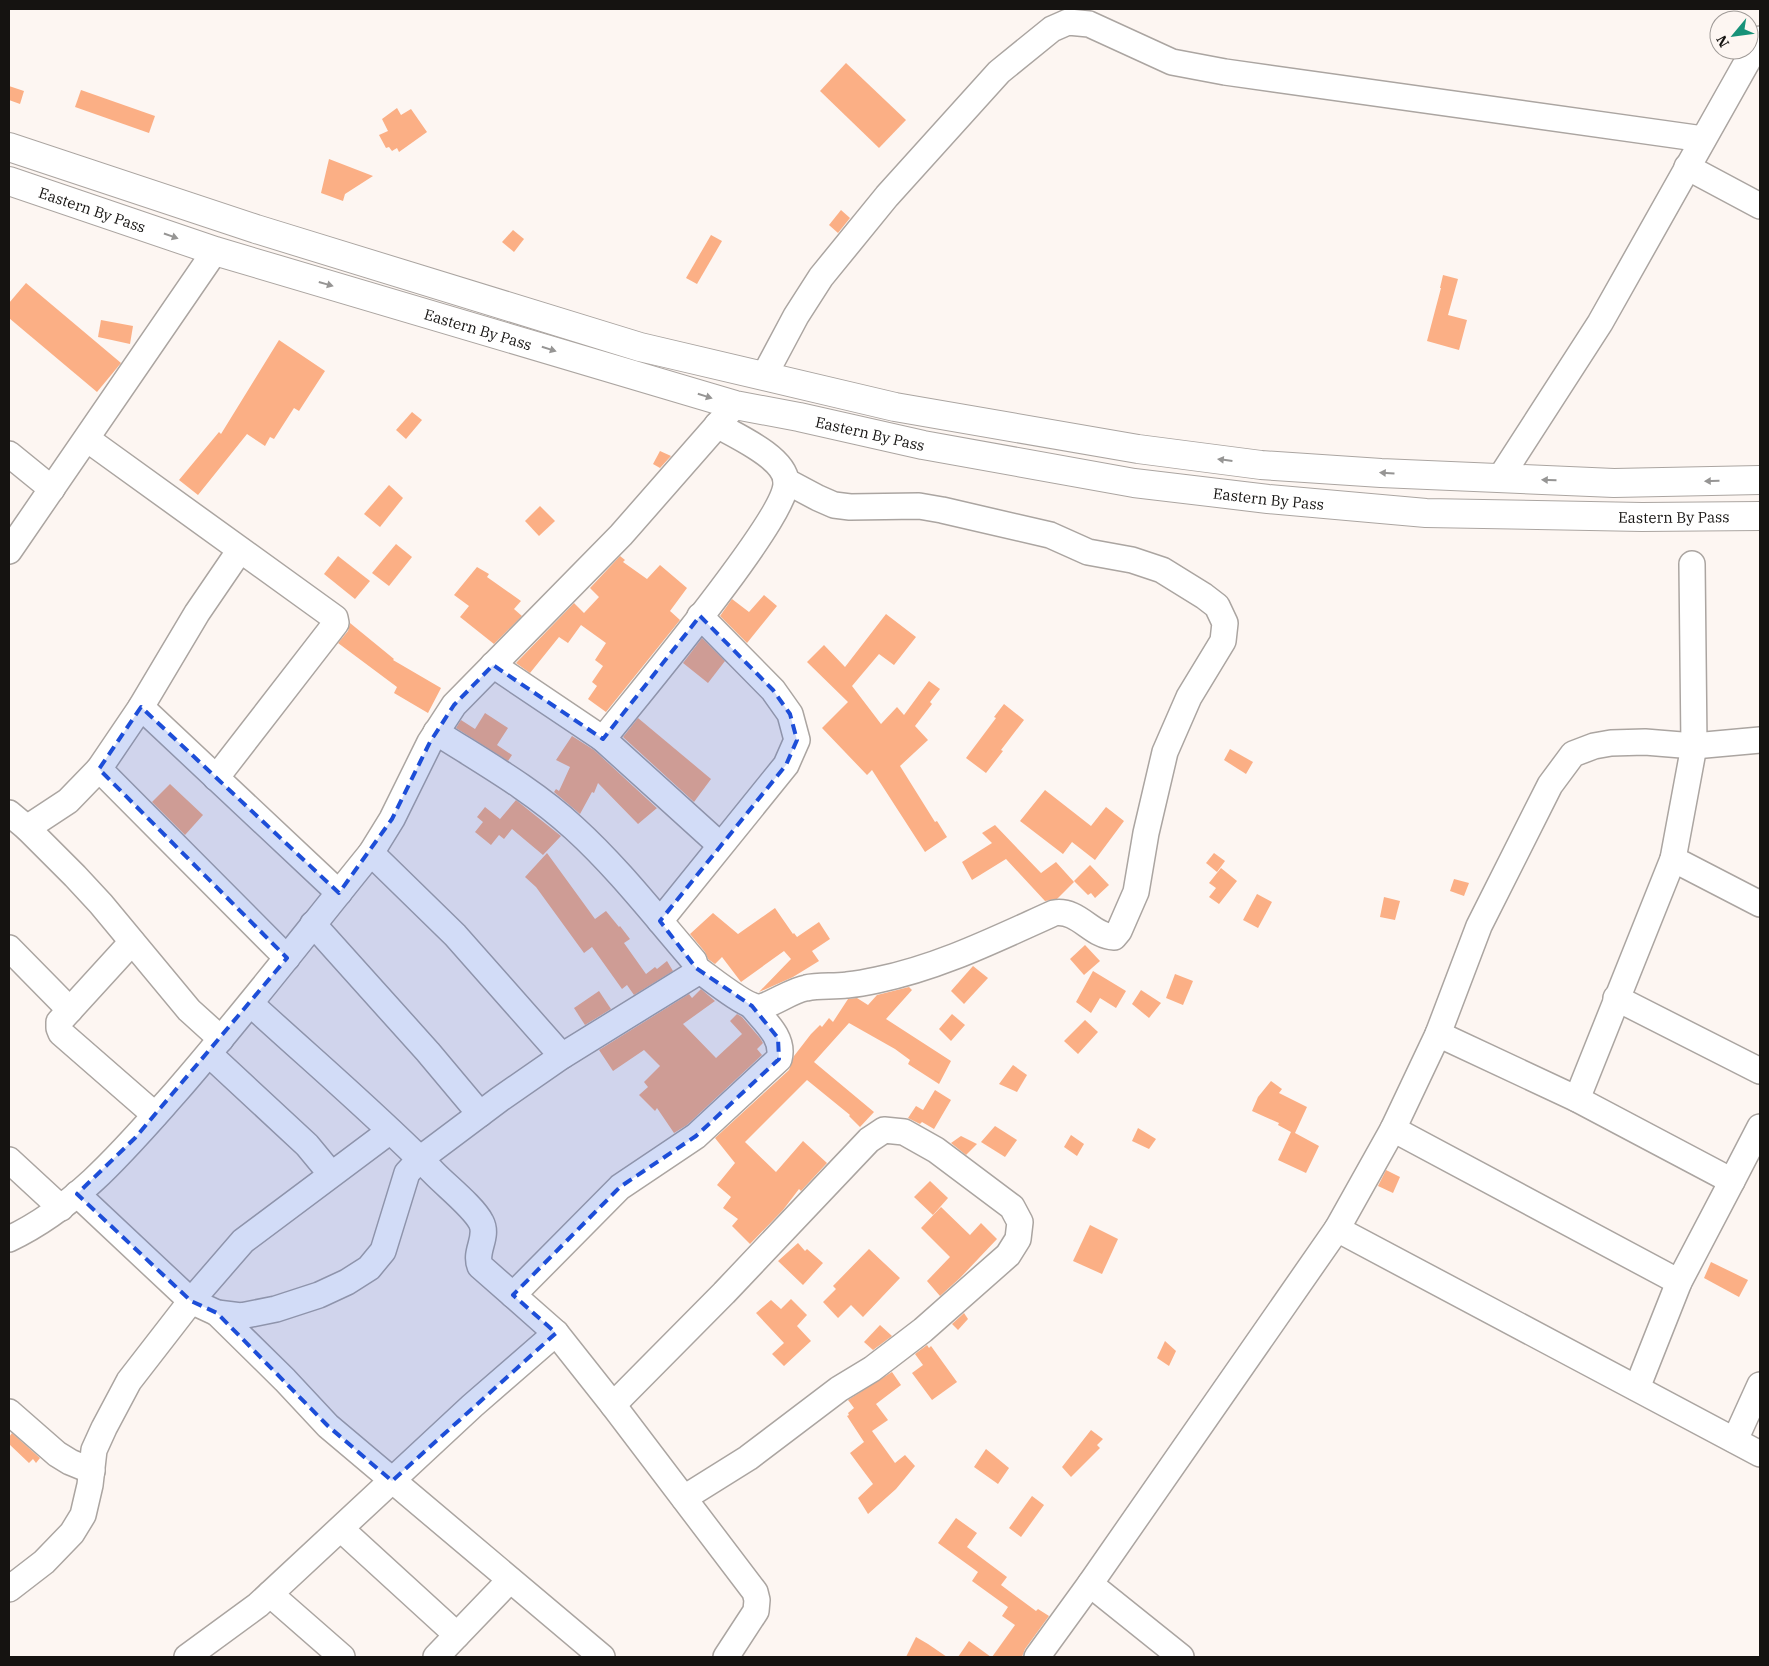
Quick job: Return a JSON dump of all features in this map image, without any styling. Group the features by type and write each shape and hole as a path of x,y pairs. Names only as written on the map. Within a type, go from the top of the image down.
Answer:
{"main road":[{"name":"Eastern By Pass","path":"9,147 256,229 640,346 895,407 1138,449 1260,465 1381,473 1614,483 1760,480"},
{"name":"Eastern By Pass","path":"9,182 215,251 735,405 799,417 923,445 1134,482 1268,499 1426,513 1642,517 1760,516"}],"street":[{"path":"764,376 796,316 821,277 887,196 999,72 1052,29 1068,22 1089,24 1172,62 1234,73 1703,138"},
{"path":"1500,478 1600,323 1760,38"},
{"path":"1687,167 1760,206"},
{"path":"9,551 215,251"},
{"path":"9,1239 26,1231 69,1201 105,1170 155,1115 251,1004 371,853 392,819 430,742 454,706 621,535 735,405"},
{"path":"603,739 737,569 774,513 785,491 786,480 783,471 775,461 717,425"},
{"path":"87,440 335,618 336,621 216,778"},
{"path":"9,454 52,489"},
{"path":"752,1006 760,1007 788,993 806,988 849,985 879,980 930,966 960,956 1054,913 1063,912 1070,914 1106,936 1114,937 1119,931 1136,892 1146,832 1165,752 1189,697 1223,641 1225,623 1217,606 1204,596 1162,570 1132,560 1088,552 1050,535 942,510 919,506 857,507 834,505 786,480"},
{"path":"240,550 197,613 141,707 99,769 68,801 15,821 75,876 189,1010 215,1046 332,1174"},
{"path":"1577,1099 1673,859 1694,746 1692,564"},
{"path":"660,922 786,765 797,740 790,714 772,690 700,616"},
{"path":"493,665 603,739 720,845"},
{"path":"141,707 338,893"},
{"path":"217,1314 241,1316 276,1309 347,1282 368,1268 383,1252 406,1173 420,1159 562,1056 693,975 696,968 694,961 605,858 573,827 540,800 436,732"},
{"path":"1037,1657 1337,1229 1393,1129 1438,1034 1479,926 1550,785 1573,754 1594,746 1611,743 1645,742 1694,746 1760,740"},
{"path":"99,769 286,958"},
{"path":"371,853 455,935 562,1056"},
{"path":"1673,859 1760,904"},
{"path":"313,924 428,1052 480,1114"},
{"path":"132,942 59,1022 59,1028 61,1033 155,1115"},
{"path":"9,948 70,1010"},
{"path":"513,1295 620,1187 696,1136 759,1076 779,1060 782,1051 778,1038 752,1006 696,968"},
{"path":"1616,998 1760,1071"},
{"path":"251,1004 420,1159 481,1221 484,1228 484,1237 478,1256 480,1266 556,1333 614,1405 755,1592 757,1600 756,1611 726,1657"},
{"path":"1438,1034 1577,1099 1732,1181"},
{"path":"1637,1388 1679,1282 1760,1128"},
{"path":"1393,1129 1679,1282"},
{"path":"614,1405 724,1293 869,1140 884,1130 904,1132 936,1150 1012,1207 1020,1222 1018,1239 1008,1255 922,1330 872,1369 851,1381 748,1458 684,1498"},
{"path":"9,1589 44,1562 72,1533 83,1515 92,1471 94,1450 104,1428 129,1381 191,1301 243,1241 390,1131"},
{"path":"9,1160 69,1201 191,1301 217,1314 285,1380 328,1426 602,1657"},
{"path":"1337,1229 1760,1454"},
{"path":"198,1654 270,1594 472,1406 556,1333"},
{"path":"1735,1440 1760,1385"},
{"path":"12,1420 57,1454 70,1462 92,1471"},
{"path":"341,1529 457,1635"},
{"path":"436,1657 510,1580"},
{"path":"1090,1584 1181,1657"},
{"path":"270,1594 342,1657"}],"highlighted area":[{"path":"700,616 773,690 790,714 797,740 786,765 660,921 696,968 752,1006 778,1038 779,1059 696,1136 620,1187 513,1295 556,1333 392,1481 328,1426 217,1313 191,1301 77,1194 135,1138 287,958 99,769 141,707 339,893 392,819 430,742 454,705 493,665 603,739"}],"building":[{"path":"846,63 906,120 879,148 820,91"},
{"path":"9,86 24,91 20,104 9,100"},
{"path":"81,90 155,116 149,133 75,107"},
{"path":"397,108 401,115 411,109 427,132 399,152 397,148 392,151 389,147 386,148 379,135 388,131 382,119"},
{"path":"329,159 373,176 345,194 343,201 321,193"},
{"path":"841,210 850,218 838,233 829,225"},
{"path":"513,230 524,239 514,252 502,242"},
{"path":"711,235 722,241 697,284 686,278"},
{"path":"1443,275 1458,279 1448,315 1467,320 1459,350 1427,341"},
{"path":"26,283 121,363 97,392 9,318 9,303"},
{"path":"101,320 133,326 130,344 98,337"},
{"path":"279,340 325,371 299,411 294,408 274,439 270,437 265,446 247,434 198,495 179,480 219,432 221,434"},
{"path":"412,412 422,420 406,439 396,430"},
{"path":"660,451 671,456 660,468 653,464"},
{"path":"389,485 403,498 380,527 364,514"},
{"path":"540,506 555,521 539,536 525,521"},
{"path":"396,544 412,557 389,586 372,573"},
{"path":"338,556 370,581 355,599 324,574"},
{"path":"620,556 625,560 623,562 647,579 660,565 687,588 670,611 680,620 606,712 588,699 597,686 592,682 603,666 595,660 606,643 581,625 568,643 559,637 530,673 516,663 574,603 584,613 599,597 590,588"},
{"path":"477,567 489,574 487,577 521,601 514,609 522,616 494,644 460,617 469,606 454,595"},
{"path":"764,595 777,606 747,643 720,616 732,599 749,612"},
{"path":"886,614 916,637 894,665 879,654 852,686 881,724 897,707 904,715 929,681 940,689 930,702 932,704 915,726 928,740 900,766 935,822 937,821 947,837 925,852 872,770 867,775 822,728 848,702 807,662 824,645 845,667"},
{"path":"350,623 393,660 441,688 428,713 394,693 397,687 338,643 348,631"},
{"path":"702,638 725,661 708,683 683,663"},
{"path":"1004,704 1024,720 986,773 966,758 996,718 994,717"},
{"path":"485,713 508,728 497,745 512,755 508,761 456,728 461,720 475,729"},
{"path":"638,718 711,779 694,802 623,737"},
{"path":"572,736 594,750 657,808 638,824 598,783 594,793 592,792 580,814 554,792 556,789 559,791 570,767 556,760"},
{"path":"1230,749 1253,762 1246,774 1224,760"},
{"path":"170,784 203,815 185,835 152,802"},
{"path":"1045,790 1091,826 1106,807 1124,821 1095,860 1072,842 1063,854 1020,821"},
{"path":"516,800 561,836 543,855 512,829 504,839 499,835 491,845 475,832 483,822 477,817 485,807 500,819"},
{"path":"995,825 1041,873 1056,862 1074,882 1057,899 1045,901 1006,859 972,880 962,862 992,843 982,833"},
{"path":"547,853 595,919 606,911 620,926 630,939 624,943 646,974 655,967 657,969 667,961 673,971 634,995 627,985 622,989 592,947 584,953 536,887 525,877"},
{"path":"1214,853 1225,861 1217,872 1206,863"},
{"path":"1090,865 1109,885 1095,898 1091,893 1088,895 1074,881"},
{"path":"1221,868 1237,881 1219,904 1209,897 1216,888 1209,883"},
{"path":"1454,879 1469,883 1464,896 1450,891"},
{"path":"1257,894 1272,902 1258,928 1243,920"},
{"path":"1384,897 1400,901 1395,920 1380,917"},
{"path":"775,908 797,937 819,922 830,939 812,951 819,961 793,977 759,992 791,959 784,951 741,982 722,957 715,964 708,959 705,952 690,934 713,913 738,934"},
{"path":"1085,945 1100,961 1084,975 1070,959"},
{"path":"973,966 988,978 964,1004 951,991"},
{"path":"1093,971 1126,991 1116,1008 1100,998 1091,1013 1076,1002"},
{"path":"1175,974 1193,981 1183,1005 1166,998"},
{"path":"909,987 912,990 886,1019 951,1061 939,1084 908,1064 910,1060 895,1049 849,1023 814,1062 874,1112 860,1127 850,1115 807,1080 745,1142 776,1172 803,1141 827,1163 801,1191 799,1189 783,1210 750,1244 732,1226 738,1219 723,1208 731,1197 717,1185 735,1163 715,1138 789,1070 794,1056 811,1034 820,1025 822,1027 829,1018 833,1022 848,999 857,998 868,1005 877,995"},
{"path":"701,989 715,1001 683,1024 716,1058 742,1034 730,1021 737,1014 742,1017 760,1038 763,1043 757,1049 762,1055 687,1125 674,1133 657,1108 655,1111 639,1095 648,1087 644,1082 660,1066 644,1050 613,1071 599,1050 689,994 692,998"},
{"path":"1141,990 1161,1003 1149,1018 1132,1004"},
{"path":"599,991 611,1009 585,1025 574,1008"},
{"path":"952,1014 965,1025 951,1041 939,1029"},
{"path":"1085,1020 1098,1032 1078,1054 1064,1041"},
{"path":"1013,1065 1027,1075 1017,1092 999,1084"},
{"path":"1271,1081 1282,1089 1279,1093 1307,1107 1295,1133 1319,1146 1306,1173 1278,1160 1291,1132 1278,1125 1279,1123 1252,1111 1258,1097"},
{"path":"935,1090 951,1100 934,1129 922,1122 920,1124 908,1118 916,1106 923,1110"},
{"path":"995,1126 1017,1140 1005,1157 981,1142"},
{"path":"1138,1128 1156,1139 1149,1149 1132,1141"},
{"path":"1071,1135 1084,1144 1077,1156 1064,1147"},
{"path":"961,1136 977,1144 966,1155 951,1143"},
{"path":"1386,1170 1400,1177 1393,1193 1378,1186"},
{"path":"930,1181 948,1198 933,1215 914,1197"},
{"path":"941,1207 970,1235 981,1223 997,1239 940,1296 927,1281 950,1257 921,1228"},
{"path":"1090,1225 1118,1239 1102,1274 1073,1261"},
{"path":"798,1243 805,1251 807,1249 823,1263 803,1285 778,1261"},
{"path":"869,1249 900,1278 863,1317 851,1305 838,1318 823,1302 836,1289 833,1286"},
{"path":"1711,1262 1748,1280 1739,1297 1704,1278"},
{"path":"791,1299 807,1315 797,1326 811,1341 784,1366 772,1354 784,1343 756,1313 771,1300 781,1309"},
{"path":"964,1313 968,1319 958,1330 952,1324"},
{"path":"880,1325 892,1336 873,1350 864,1342"},
{"path":"1165,1341 1176,1351 1169,1366 1157,1358"},
{"path":"927,1345 929,1348 931,1346 957,1382 932,1400 912,1373 923,1365 915,1354"},
{"path":"892,1372 901,1385 876,1404 888,1420 872,1431 895,1463 905,1455 915,1466 896,1489 868,1514 858,1498 873,1484 850,1453 864,1442 847,1416 854,1408 848,1400"},
{"path":"1091,1430 1103,1439 1097,1445 1100,1448 1071,1477 1062,1467"},
{"path":"12,1433 40,1458 36,1463 33,1459 29,1463 9,1444 9,1437"},
{"path":"986,1449 1009,1468 998,1484 974,1467"},
{"path":"1032,1496 1044,1505 1021,1537 1009,1528"},
{"path":"956,1518 977,1533 967,1547 1007,1577 1001,1585 1036,1611 1038,1609 1049,1616 1025,1649 1022,1657 992,1657 1015,1625 1002,1616 1008,1607 972,1581 978,1572 938,1543"},
{"path":"916,1637 928,1644 947,1657 906,1657"},
{"path":"969,1641 991,1657 958,1657"}]}
